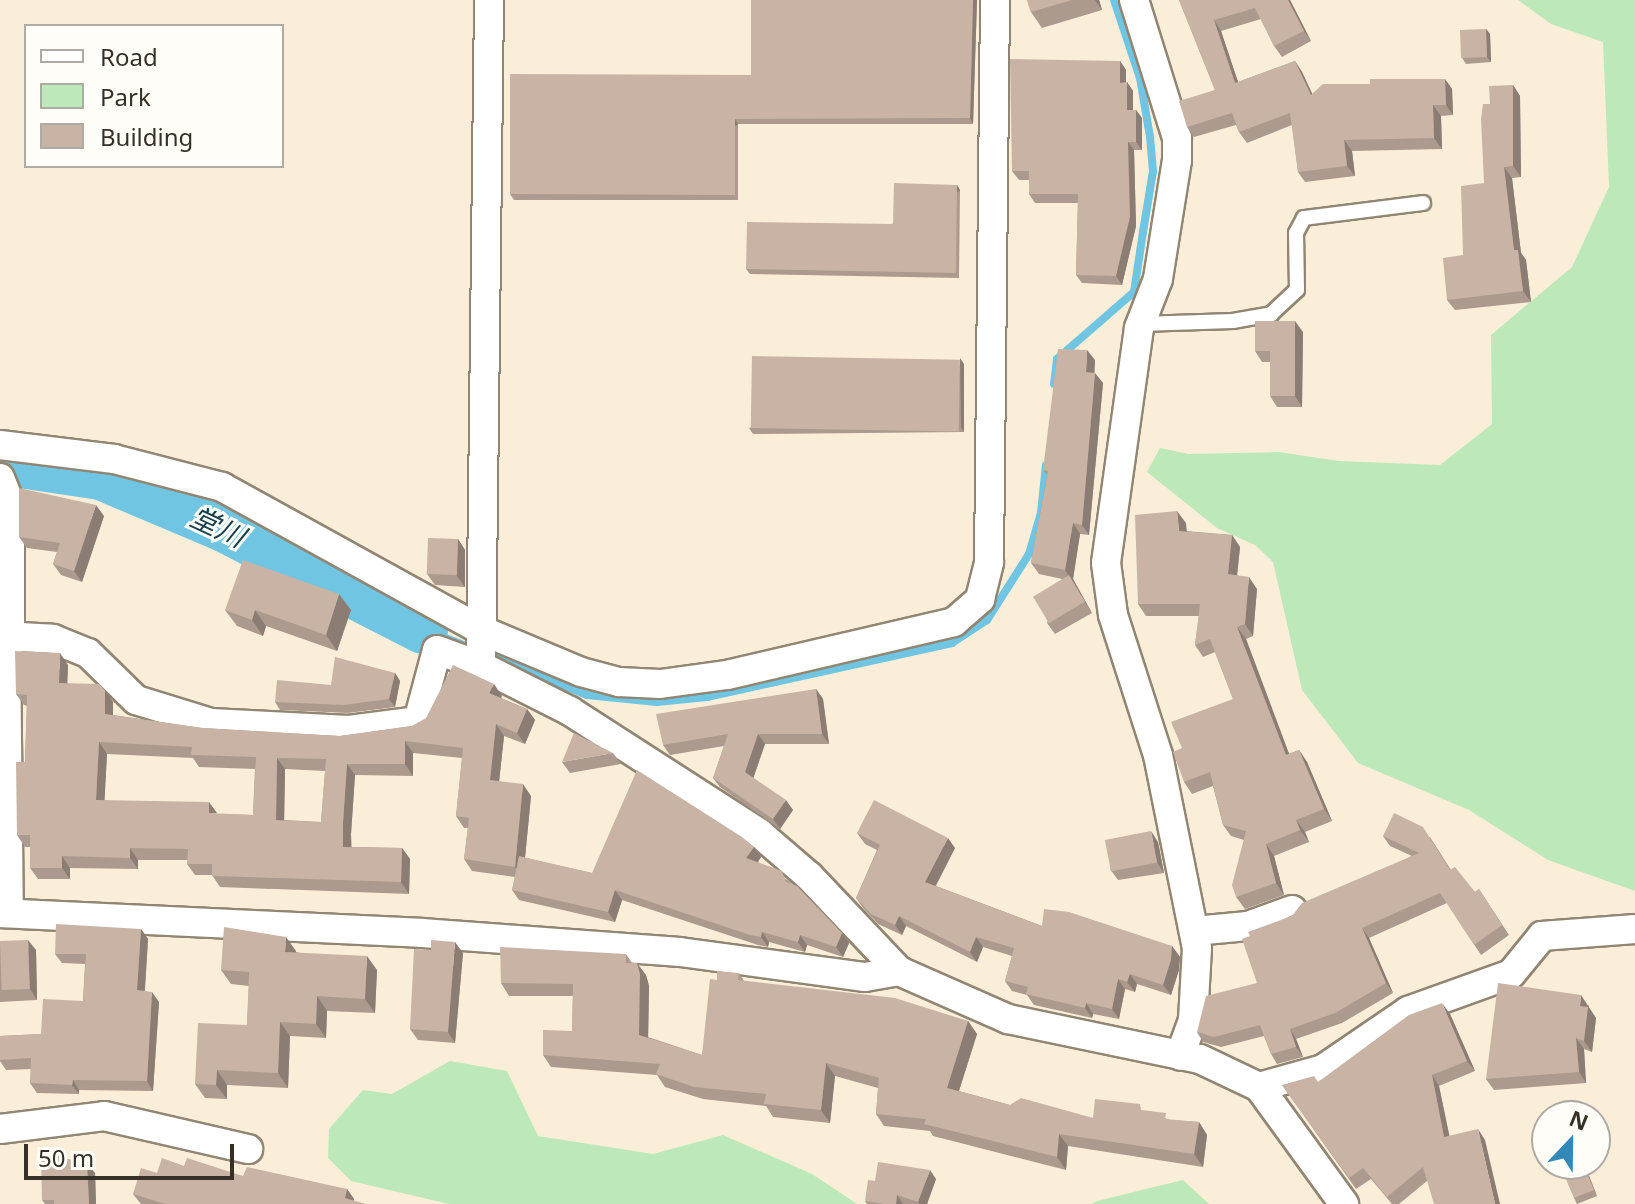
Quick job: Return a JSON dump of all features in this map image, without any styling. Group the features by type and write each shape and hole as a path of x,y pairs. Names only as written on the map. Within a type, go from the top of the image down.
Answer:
{"street":[{"path":"482,648 489,0"},
{"path":"5,642 53,639 88,653 136,700 211,723 349,730 418,721 437,650 482,648 619,682 660,684 919,634 954,622 980,599 989,562 995,0"},
{"path":"1134,0 1177,138 1158,279 1140,324 1106,563 1113,615 1158,755 1194,931 1193,1020 1180,1056"},
{"path":"0,445 114,459 222,487 482,648 570,711 759,833 809,876 899,971 1008,1019 1180,1056 1259,1087 1344,1204"},
{"path":"0,478 10,503 5,642 4,913 680,952 865,977 899,971"},
{"path":"1194,931 1248,926 1292,910"},
{"path":"1259,1087 1323,1069 1408,1011 1511,974 1542,936 1635,929"},
{"path":"0,1129 104,1116 248,1149"}],"lane":[{"path":"1140,324 1233,321 1271,314 1297,290 1296,233 1304,218 1423,203"}],"green space":[{"path":"1518,0 1635,0 1635,891 1548,860 1469,810 1358,763 1302,690 1273,562 1255,545 1217,528 1147,472 1160,448 1189,454 1279,452 1339,461 1440,465 1492,424 1491,335 1572,267 1609,187 1603,42 1551,24"},
{"path":"450,1061 507,1071 538,1136 653,1154 723,1135 812,1174 857,1204 449,1204 351,1181 328,1158 329,1129 363,1090 392,1094"},
{"path":"1183,1180 1209,1204 1091,1204 1097,1201"}],"building":[{"path":"751,0 973,0 970,118 735,119 735,195 510,194 510,74 751,75"},
{"path":"1027,0 1072,0 1031,12"},
{"path":"1179,0 1288,0 1304,31 1274,46 1255,8 1214,20 1235,83 1295,61 1311,95 1323,84 1370,84 1370,79 1445,79 1446,105 1433,105 1434,138 1344,140 1347,166 1298,172 1290,113 1239,132 1232,113 1187,127 1179,101 1215,90"},
{"path":"1486,29 1487,57 1461,58 1460,30"},
{"path":"1010,59 1120,61 1120,83 1127,82 1127,110 1136,110 1136,142 1128,142 1130,217 1116,276 1076,275 1078,194 1029,194 1029,171 1012,171"},
{"path":"1513,85 1513,166 1504,167 1514,250 1518,250 1523,291 1447,300 1443,258 1463,255 1461,186 1484,183 1483,104 1490,104 1489,86"},
{"path":"894,183 957,185 956,273 746,269 747,222 893,224"},
{"path":"1255,321 1295,321 1295,396 1270,396 1270,351 1255,351"},
{"path":"1058,349 1087,350 1086,372 1095,373 1082,525 1073,523 1065,570 1031,563 1048,471 1043,470"},
{"path":"752,356 960,360 959,432 751,428"},
{"path":"19,488 96,505 74,571 53,564 60,543 19,537"},
{"path":"1177,511 1179,531 1232,535 1228,574 1249,577 1245,624 1237,627 1286,755 1299,750 1324,809 1296,820 1300,830 1266,844 1276,883 1236,897 1232,885 1246,831 1223,825 1210,772 1184,782 1173,752 1182,748 1171,722 1233,699 1210,639 1195,645 1200,604 1138,604 1135,515"},
{"path":"428,538 458,539 457,575 427,574"},
{"path":"243,560 339,594 326,635 255,610 252,620 225,610"},
{"path":"1069,575 1085,602 1049,623 1033,597"},
{"path":"15,651 60,653 59,683 99,684 105,690 105,714 202,728 340,736 412,726 426,718 453,665 494,684 489,693 527,709 517,733 496,724 490,780 523,784 515,867 464,859 469,818 456,816 463,748 405,741 405,764 347,764 343,823 343,847 402,848 401,882 212,876 212,864 187,864 188,849 130,848 130,858 62,856 62,868 30,868 30,835 17,835 16,762 25,762 27,695 16,694","holes":["99,742 192,747 191,755 256,757 253,815 209,813 209,802 96,800","277,758 326,759 321,822 276,820"]},
{"path":"335,657 395,673 389,699 343,705 275,702 277,680 331,685"},
{"path":"816,689 822,734 758,734 745,772 786,800 773,819 713,778 728,734 663,745 656,714"},
{"path":"574,733 613,753 562,762"},
{"path":"637,770 742,837 754,847 746,858 782,871 786,882 797,886 842,933 836,947 800,935 798,942 762,932 761,937 750,935 615,890 608,912 512,890 519,856 592,873"},
{"path":"874,800 948,838 925,882 1042,926 1044,909 1069,912 1172,946 1163,985 1130,974 1127,982 1118,979 1112,1009 1086,1003 1085,1008 1026,994 1028,987 1005,981 1014,948 976,937 970,952 899,916 895,925 871,914 856,898 880,845 857,833"},
{"path":"1394,813 1423,827 1450,870 1455,867 1475,892 1479,889 1502,925 1474,945 1440,893 1362,928 1386,983 1335,1013 1290,1029 1296,1047 1271,1054 1260,1025 1214,1037 1197,1032 1206,996 1257,983 1242,939 1250,936 1248,932 1292,916 1302,903 1419,853 1383,836"},
{"path":"1151,831 1157,862 1111,871 1105,840"},
{"path":"56,924 141,929 137,990 152,992 147,1081 73,1080 72,1085 30,1083 31,1058 0,1060 0,1036 41,1034 43,999 83,1001 86,954 55,954"},
{"path":"224,927 286,937 285,952 367,956 365,999 317,996 316,1024 280,1022 278,1073 217,1070 216,1085 195,1084 198,1023 247,1025 249,972 221,970"},
{"path":"28,940 30,989 2,990 0,941"},
{"path":"431,940 455,942 448,1032 410,1029 414,949 431,950"},
{"path":"500,947 626,954 626,963 637,963 640,974 639,1035 702,1055 710,979 717,980 717,971 739,973 738,980 895,998 968,1021 947,1088 1010,1105 1021,1098 1093,1118 1095,1099 1140,1104 1141,1110 1166,1113 1165,1119 1199,1122 1194,1154 1059,1134 1057,1157 924,1124 926,1119 876,1114 879,1078 826,1063 821,1110 764,1104 766,1094 694,1087 656,1074 660,1064 543,1055 543,1030 572,1031 573,984 501,983"},
{"path":"1498,983 1581,995 1580,1006 1588,1007 1584,1041 1576,1038 1579,1072 1486,1079"},
{"path":"1442,1003 1467,1061 1432,1075 1444,1137 1478,1129 1495,1204 1434,1204 1423,1167 1387,1197 1363,1168 1349,1178 1282,1085 1314,1076 1318,1082 1409,1015"},
{"path":"41,1154 64,1154 64,1158 87,1163 89,1204 54,1204 54,1200 42,1200"},
{"path":"162,1158 184,1166 187,1158 243,1176 247,1167 347,1189 345,1198 365,1204 165,1204 133,1194 141,1168 157,1173"},
{"path":"878,1162 930,1170 918,1202 897,1195 896,1204 865,1201 868,1180 875,1181"},
{"path":"1566,1180 1590,1180 1594,1190 1574,1198"}],"waterway":[{"path":"1054,384 1057,359 1134,292 1153,171 1140,78 1114,0"},
{"name":"堂川","path":"0,460 101,475 222,526 423,629"},
{"path":"488,654 587,695 657,702 707,697 952,643 987,620 1029,554 1041,513 1046,465"},
{"path":"423,629 471,648"}]}
